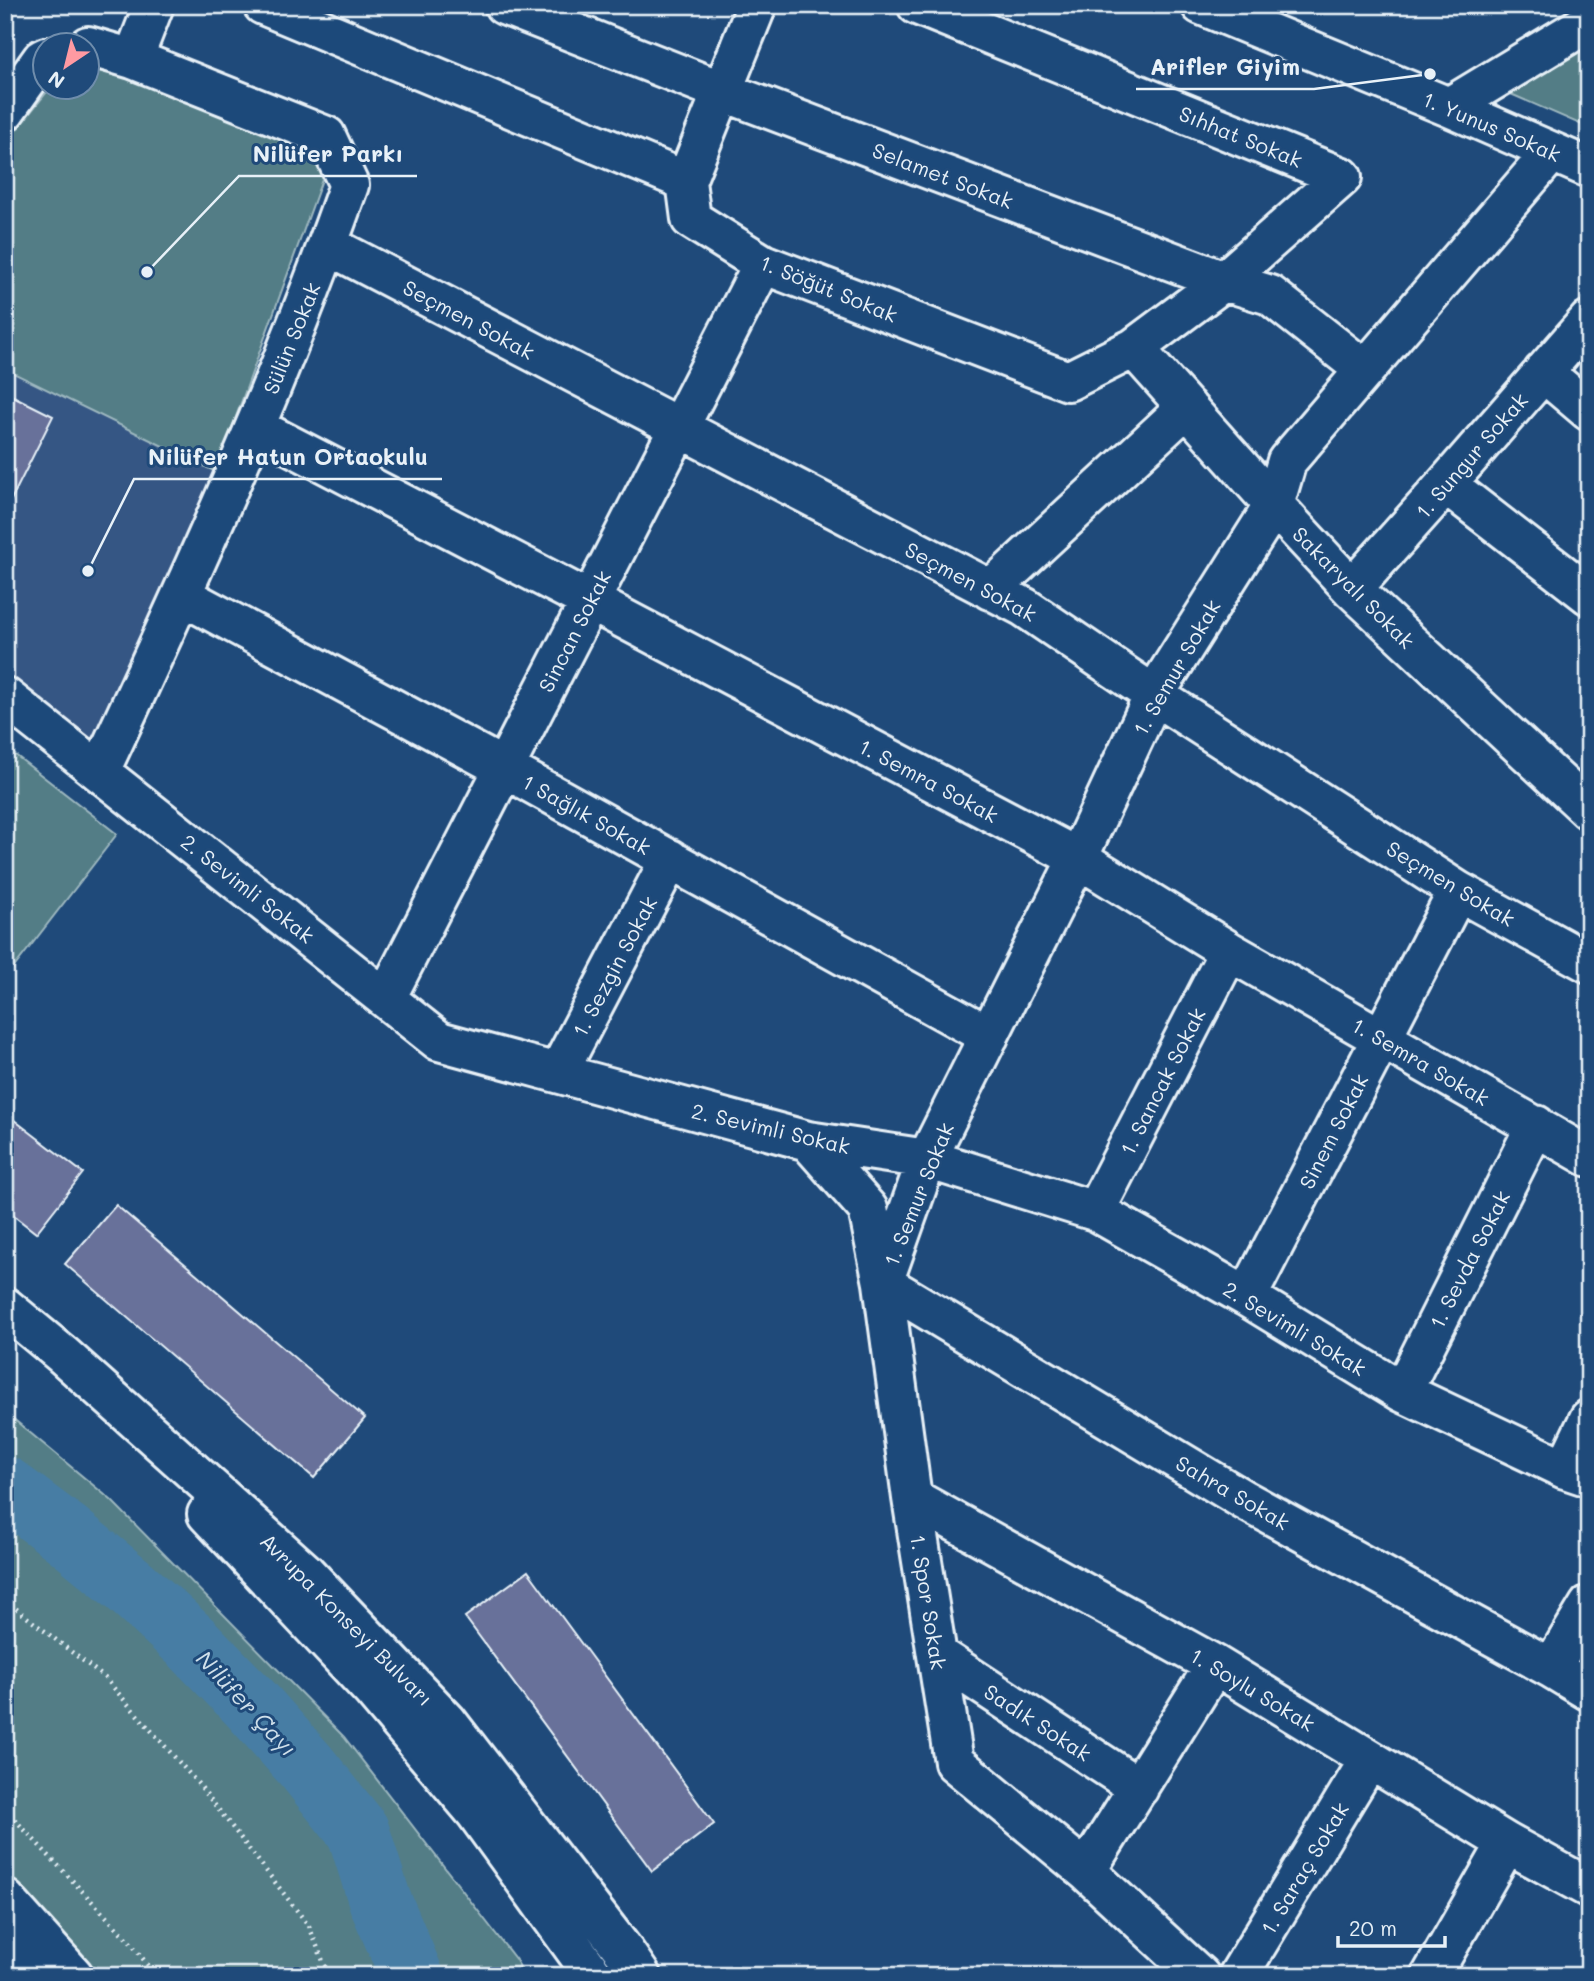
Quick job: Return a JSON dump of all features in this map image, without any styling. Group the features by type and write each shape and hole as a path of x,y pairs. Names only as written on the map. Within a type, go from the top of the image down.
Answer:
{"street":[{"path":"132,59 154,5"},
{"path":"262,5 686,181 757,5"},
{"name":"Selamet Sokak","path":"504,5 722,91 1224,281 1270,295 1365,370"},
{"name":"Sıhhat Sokak","path":"916,5 1342,177 1224,281"},
{"name":"1. Yunus Sokak","path":"1201,5 1589,168"},
{"path":"1448,107 1589,22"},
{"name":"Sülün Sokak","path":"100,772 183,596 255,427 328,245 349,185 326,136 132,59 102,50"},
{"path":"5,111 32,73"},
{"name":"1. Semur Sokak","path":"883,1283 927,1159 1078,858 1154,695 1274,505 1287,461 1552,152"},
{"name":"1. Söğüt Sokak","path":"686,181 691,219 763,264 1068,381 1134,348 1224,281"},
{"name":"Seçmen Sokak","path":"328,245 1024,607 1154,695 1458,891 1589,964"},
{"name":"Sincan Sokak","path":"386,998 763,264"},
{"name":"1. Sungur Sokak","path":"1352,589 1589,320"},
{"name":"Sakaryalı Sokak","path":"1134,348 1352,589 1589,810"},
{"path":"1543,372 1589,411"},
{"path":"990,590 1187,407"},
{"name":"1. Semra Sokak","path":"255,427 1078,858 1229,951 1589,1157"},
{"path":"1447,484 1589,595"},
{"name":"1 Sağlık Sokak","path":"183,596 504,768 989,1036"},
{"name":"2. Sevimli Sokak","path":"5,697 439,1041 808,1140 927,1159 1095,1211 1247,1297 1402,1392 1577,1473"},
{"name":"1. Sezgin Sokak","path":"558,1073 670,859"},
{"name":"Sinem Sokak","path":"1247,1297 1458,891"},
{"name":"1. Sancak Sokak","path":"1095,1211 1229,951"},
{"name":"1. Sevda Sokak","path":"1402,1392 1536,1125"},
{"name":"1. Spor Sokak","path":"808,1140 868,1209 883,1283 912,1498 954,1762 1086,1871 1200,1976"},
{"name":"Sahra Sokak","path":"883,1283 1244,1500 1589,1691"},
{"name":"Avrupa Konseyi Bulvarı","path":"5,1307 63,1355 306,1573 447,1721 624,1951 640,1976"},
{"path":"63,1355 372,1690 477,1813 594,1976"},
{"path":"1577,1473 1589,1419"},
{"name":"1. Soylu Sokak","path":"912,1498 1215,1665 1507,1843 1589,1888"},
{"path":"1550,1668 1589,1605"},
{"name":"Sadık Sokak","path":"937,1655 1139,1788"},
{"path":"1086,1871 1215,1665"},
{"name":"1. Saraç Sokak","path":"1238,1976 1369,1760"},
{"path":"1431,1976 1507,1843"},
{"path":"5,1899 74,1976"},
{"path":"5,1943 32,1976"}],"path":[{"path":"5,1600 105,1678 201,1787 309,1926 329,1976"},
{"path":"5,1809 131,1943 156,1976"}],"shaded area":[{"path":"5,369 216,472 95,742 5,671"}],"green space":[{"path":"1589,40 1589,128 1504,91"},
{"path":"117,66 303,141 324,174 216,472 5,369 5,144 39,102 102,102 102,68"},
{"path":"5,747 117,834 5,979"},
{"path":"5,1412 111,1500 344,1737 516,1960 525,1976 100,1976 5,1873"}],"building":[{"path":"5,392 53,416 5,512"},
{"path":"5,1113 83,1173 36,1233 5,1209"},
{"path":"116,1205 365,1418 314,1478 65,1264"},
{"path":"528,1571 714,1824 652,1871 465,1617"}],"waterway":[{"name":"Nilüfer Çayı","path":"5,1488 130,1586 192,1643 306,1766 358,1831 380,1901 412,1976"}],"place":[{"name":"Arifler Giyim","path":"1430,74"},
{"name":"Nilüfer Parkı","path":"147,272"},
{"name":"Nilüfer Hatun Ortaokulu","path":"88,571"}]}
